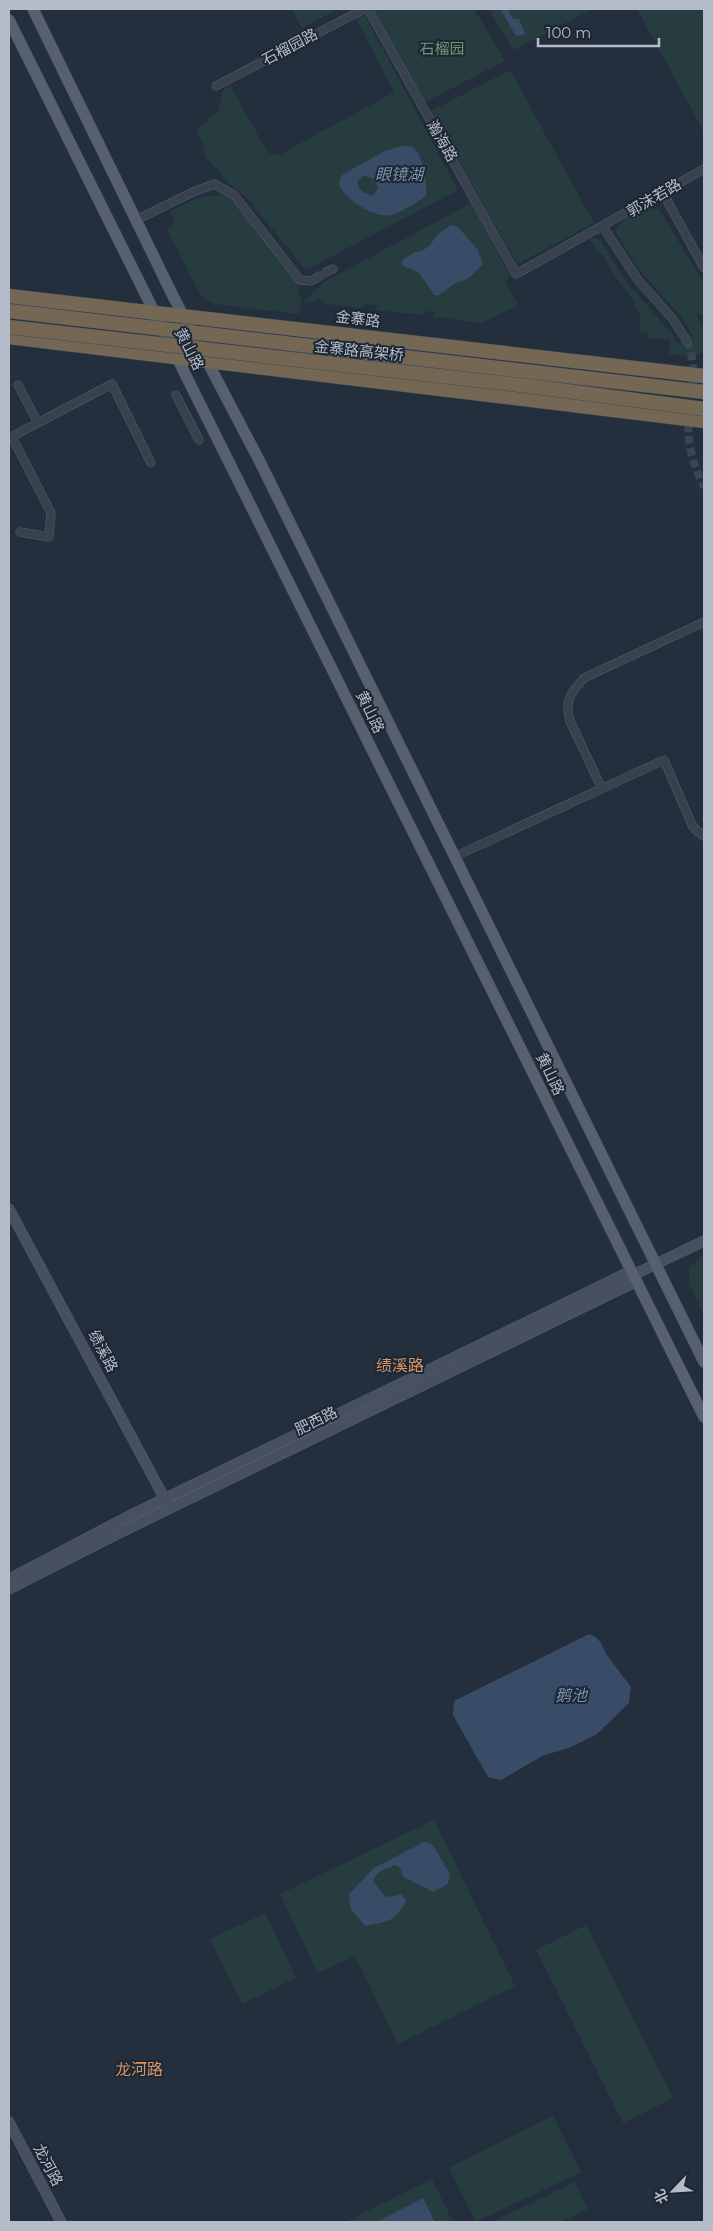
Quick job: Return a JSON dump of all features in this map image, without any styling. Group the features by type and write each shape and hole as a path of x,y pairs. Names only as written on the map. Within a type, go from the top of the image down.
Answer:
{"highway":[{"name":"金寨路","path":"9,296 704,376"},
{"name":"金寨路高架桥","path":"9,311 704,392"},
{"name":"金寨路高架桥","path":"9,328 528,386 704,409"},
{"path":"9,337 704,421"}],"main road":[{"name":"黄山路","path":"33,9 704,1362"},
{"name":"黄山路","path":"9,20 704,1417"},
{"name":"绩溪路","path":"9,1209 167,1504"},
{"name":"肥西路","path":"9,1579 167,1504 704,1241"},
{"name":"肥西路","path":"9,1589 167,1504"},
{"name":"龙河路","path":"9,2122 61,2222"}],"street":[{"name":"石榴园路","path":"216,86 364,9"},
{"name":"瀚海路","path":"368,9 516,274"},
{"name":"郭沫若路","path":"516,274 704,169"},
{"path":"136,220 193,192 214,184 234,195 300,280 311,281 326,272"},
{"path":"662,193 704,268"},
{"path":"603,227 638,280 672,318 687,341"},
{"path":"20,532 49,537 51,513 10,437 112,384 151,463"},
{"path":"18,385 38,423"},
{"path":"176,395 199,440"},
{"path":"602,789 570,721 567,710 570,695 584,678 704,622"},
{"path":"454,857 664,760 692,824 704,836"}],"green space":[{"path":"291,9 338,9 302,28"},
{"name":"石榴园","path":"374,9 474,9 505,61 425,102"},
{"path":"489,9 593,9 513,50"},
{"path":"637,9 704,9 704,132"},
{"path":"364,14 458,190 306,270 247,198 232,186 206,158 202,142 196,131 219,110 222,91 230,85 268,153 279,155 394,92 355,17"},
{"path":"510,70 594,223 517,264 431,111"},
{"path":"222,195 230,198 296,279 301,299 299,314 214,304 205,300 198,290 167,229 174,222 170,211 197,198"},
{"path":"471,203 511,277 505,281 518,305 482,323 434,317 435,312 424,311 423,315 376,310 377,305 363,304 363,308 325,304 325,301 315,299 315,302 304,302 324,282"},
{"path":"648,206 660,211 704,283 704,316 696,314 704,330 704,352 696,356 669,354 670,340 648,338 648,332 639,331 640,316 633,300 614,275 603,255 597,252 590,239 600,240 625,280 671,333 678,344 694,338 679,314 639,270 616,232 625,219"},
{"path":"704,1255 704,1315 689,1284 689,1267"},
{"path":"434,1820 515,1986 398,2044 355,1956 318,1973 280,1894"},
{"path":"265,1913 296,1978 242,2004 210,1939"},
{"path":"586,1925 673,2098 623,2123 536,1950"},
{"path":"553,2116 581,2172 476,2222 449,2168"},
{"path":"432,2179 453,2222 350,2222 349,2220"},
{"path":"574,2182 588,2209 561,2222 493,2222"}],"water":[{"path":"500,9 508,9 513,19 519,19 525,33 524,35 516,36"},
{"name":"眼镜湖","path":"401,146 413,147 419,154 426,179 426,196 409,207 391,215 377,214 361,207 347,196 339,184 341,176 345,173 385,151","holes":["363,176 373,179 376,183 378,188 372,196 358,186 358,180"]},
{"path":"451,225 457,226 478,250 483,264 469,278 454,284 439,295 434,295 419,273 402,265 402,260 415,252 422,251 430,245 438,234"},
{"name":"鹅池","path":"589,1634 596,1637 601,1643 606,1654 631,1687 629,1703 597,1734 571,1747 542,1756 501,1780 488,1777 453,1715 454,1701"},
{"path":"424,1842 432,1844 450,1874 448,1884 433,1892 403,1877 400,1868 395,1865 385,1869 373,1881 383,1894 388,1897 402,1894 406,1901 398,1913 390,1920 365,1926 350,1908 349,1894 374,1868"},
{"path":"423,2198 435,2222 376,2222"}],"tunnel":[{"path":"687,341 693,365 689,440 691,452 704,487"}],"district":[{"name":"绩溪路","path":"400,1365"},
{"name":"龙河路","path":"139,2069"}]}
